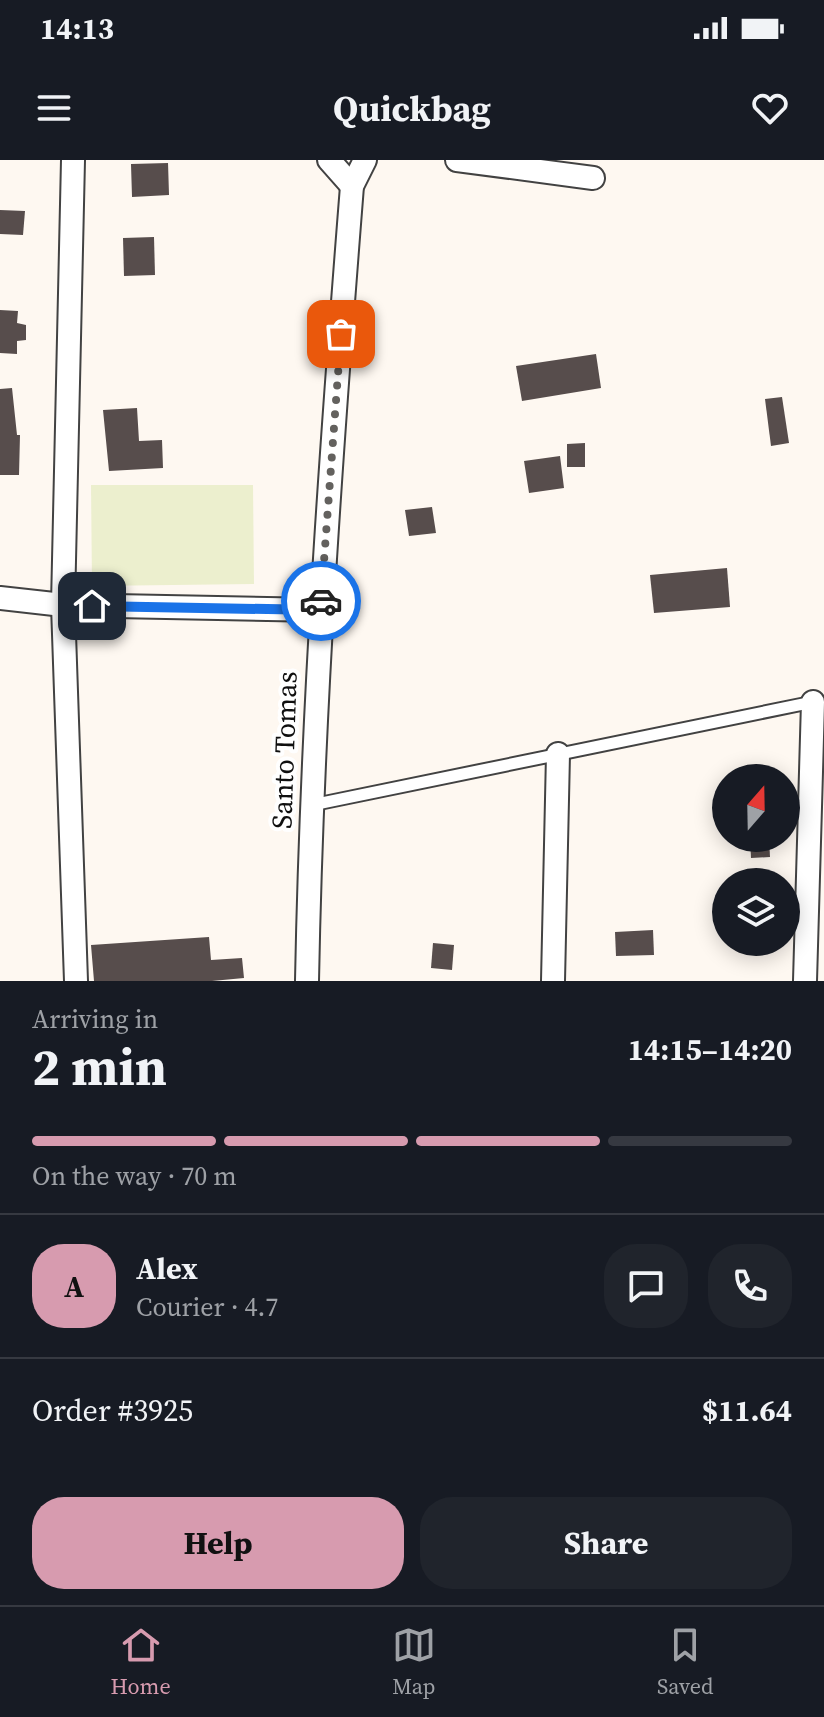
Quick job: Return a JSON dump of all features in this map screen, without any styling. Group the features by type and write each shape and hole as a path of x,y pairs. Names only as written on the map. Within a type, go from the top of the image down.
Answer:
{"street":[{"path":"73,160 63,605 76,981"},
{"path":"329,160 352,186"},
{"name":"Santo Tomas","path":"307,981 310,805 320,610 352,186 365,160"},
{"path":"457,160 593,178"},
{"path":"0,598 63,605 320,610"},
{"path":"805,981 813,702"},
{"path":"553,981 558,754"}],"lane":[{"path":"310,805 813,702"}],"green space":[{"path":"91,485 253,485 254,584 92,586"}],"building":[{"path":"168,163 169,195 132,197 131,164"},
{"path":"0,210 25,211 23,235 0,234"},
{"path":"154,237 155,275 124,276 123,238"},
{"path":"0,310 18,311 17,323 26,325 26,340 17,341 17,354 0,353"},
{"path":"596,354 601,388 522,401 516,366"},
{"path":"12,388 17,435 20,435 19,475 0,475 0,389"},
{"path":"782,397 789,443 771,446 765,399"},
{"path":"137,408 139,441 162,440 163,468 109,471 103,410"},
{"path":"585,443 585,467 567,467 567,444"},
{"path":"560,456 564,488 529,493 524,461"},
{"path":"432,507 436,533 409,536 405,510"},
{"path":"727,568 730,607 654,613 650,575"},
{"path":"751,852 770,852 770,857 751,858"},
{"path":"653,930 654,955 616,956 615,932"},
{"path":"209,937 211,960 242,958 244,978 94,981 91,945"},
{"path":"433,943 454,945 452,970 431,968"}],"way so far":[{"path":"321,601 341,334"}],"route":[{"path":"92,606 320,610 321,601"}]}
